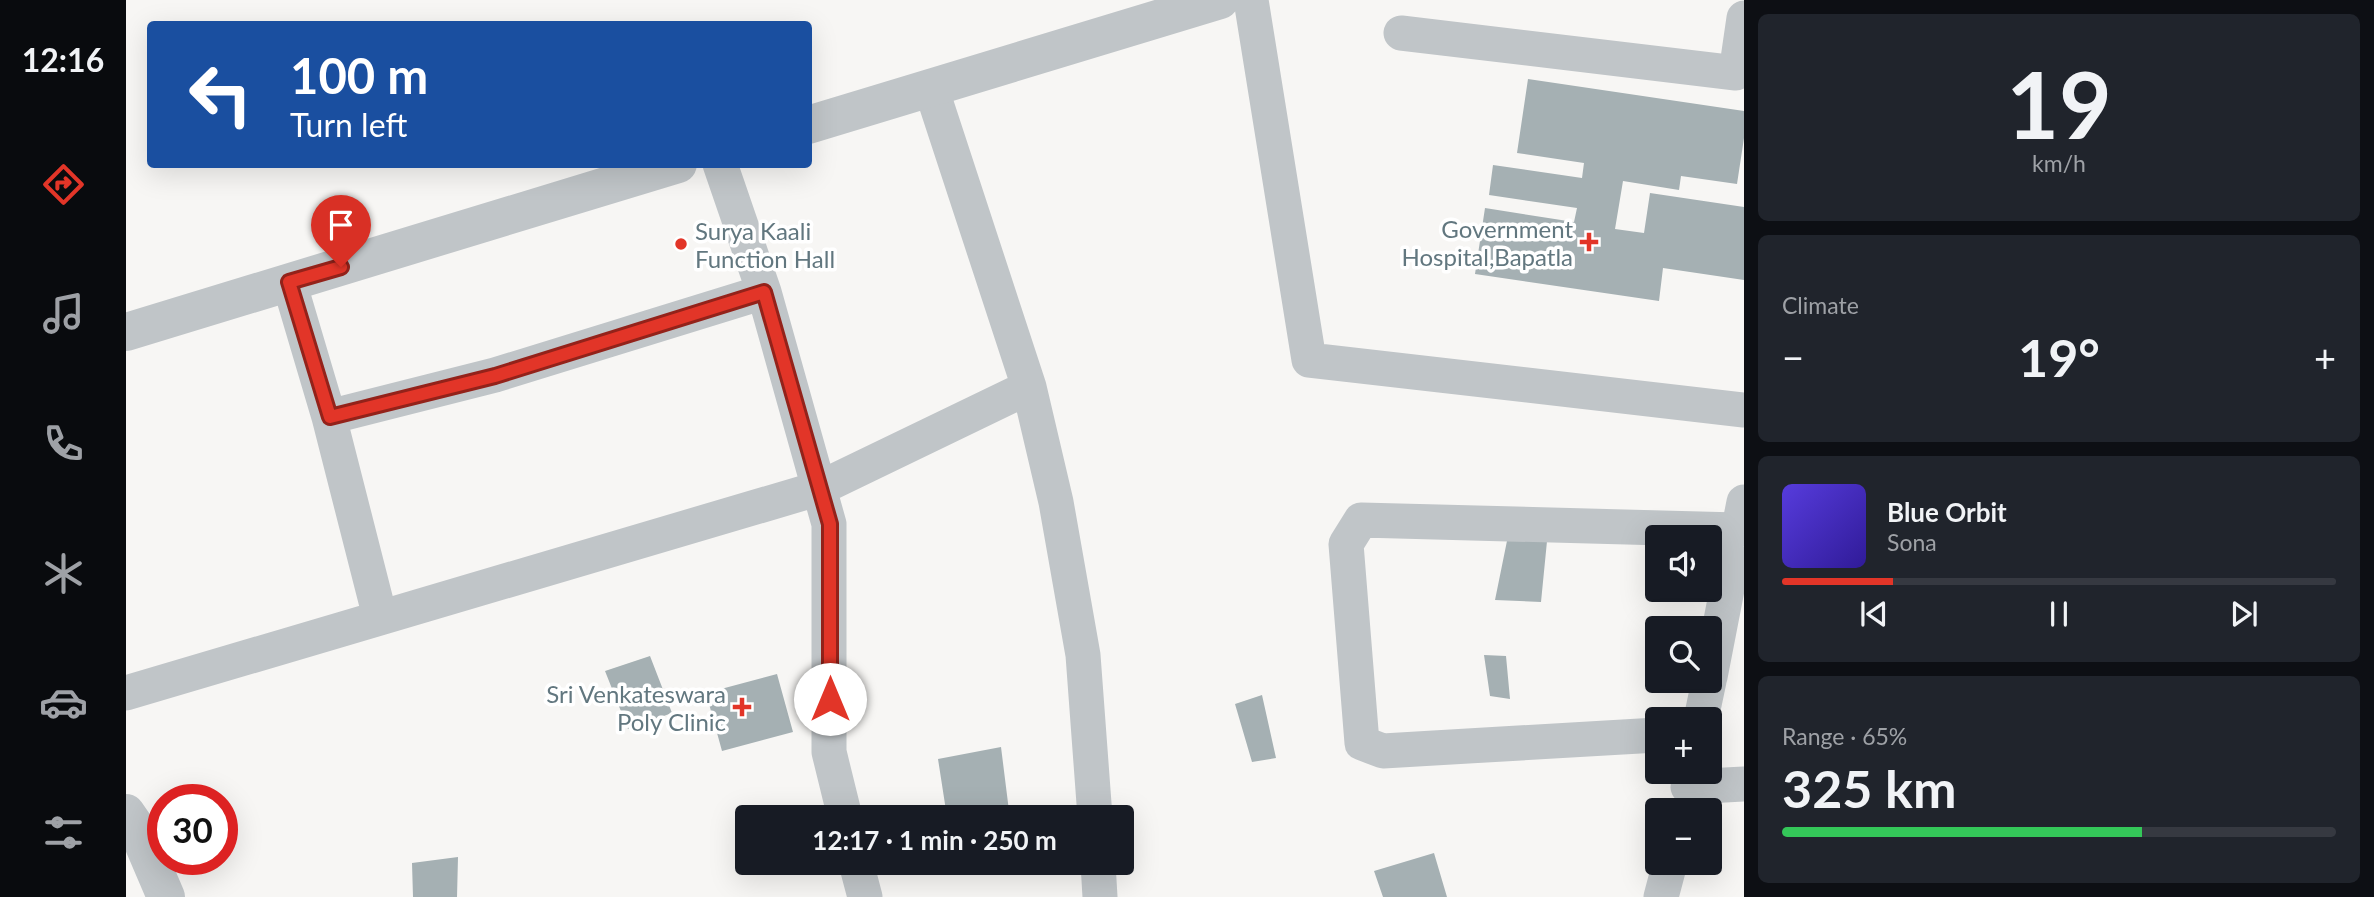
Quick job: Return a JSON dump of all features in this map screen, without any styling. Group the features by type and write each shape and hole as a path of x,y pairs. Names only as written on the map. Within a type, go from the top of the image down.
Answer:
{"street":[{"path":"812,124 1220,0"},
{"path":"1251,0 1309,360 1744,410"},
{"path":"1401,33 1740,75 1744,18"},
{"path":"931,88 1029,387 1056,502 1083,656 1094,805"},
{"path":"126,332 665,168"},
{"path":"721,168 764,292 830,524 830,752 842,805"},
{"path":"289,282 330,417 380,617"},
{"path":"330,417 495,376 764,292"},
{"path":"126,693 820,488 1029,387"},
{"path":"1645,736 1383,751 1362,743 1346,544 1361,520 1741,516 1734,604 1722,640"},
{"path":"1687,790 1744,784"},
{"path":"126,813 137,829 166,897"},
{"path":"859,875 865,897"},
{"path":"1099,875 1100,897"},
{"path":"1661,897 1667,875"}],"building":[{"path":"1528,79 1744,111 1744,138 1737,184 1681,176 1679,190 1623,181 1615,229 1644,233 1650,193 1744,207 1744,280 1663,268 1659,301 1475,274 1485,208 1574,222 1577,208 1489,195 1493,165 1582,178 1584,163 1517,153"},
{"path":"1509,531 1548,531 1541,602 1495,600"},
{"path":"1484,655 1506,656 1510,699 1490,696"},
{"path":"650,656 672,713 628,729 605,671"},
{"path":"777,674 793,732 722,751 706,693"},
{"path":"1262,695 1276,758 1252,762 1235,704"},
{"path":"1001,747 1008,805 945,805 938,759"},
{"path":"1434,853 1447,897 1383,897 1374,871"},
{"path":"458,857 457,897 413,897 412,863"}],"place":[{"name":"Government Hospital,Bapatla","path":"1589,242"},
{"name":"Surya Kaali Function Hall","path":"681,244"},
{"name":"Sri Venkateswara Poly Clinic","path":"742,707"}],"route":[{"path":"341,267 289,282 330,417 495,376 764,292 830,524 830,699"}]}
